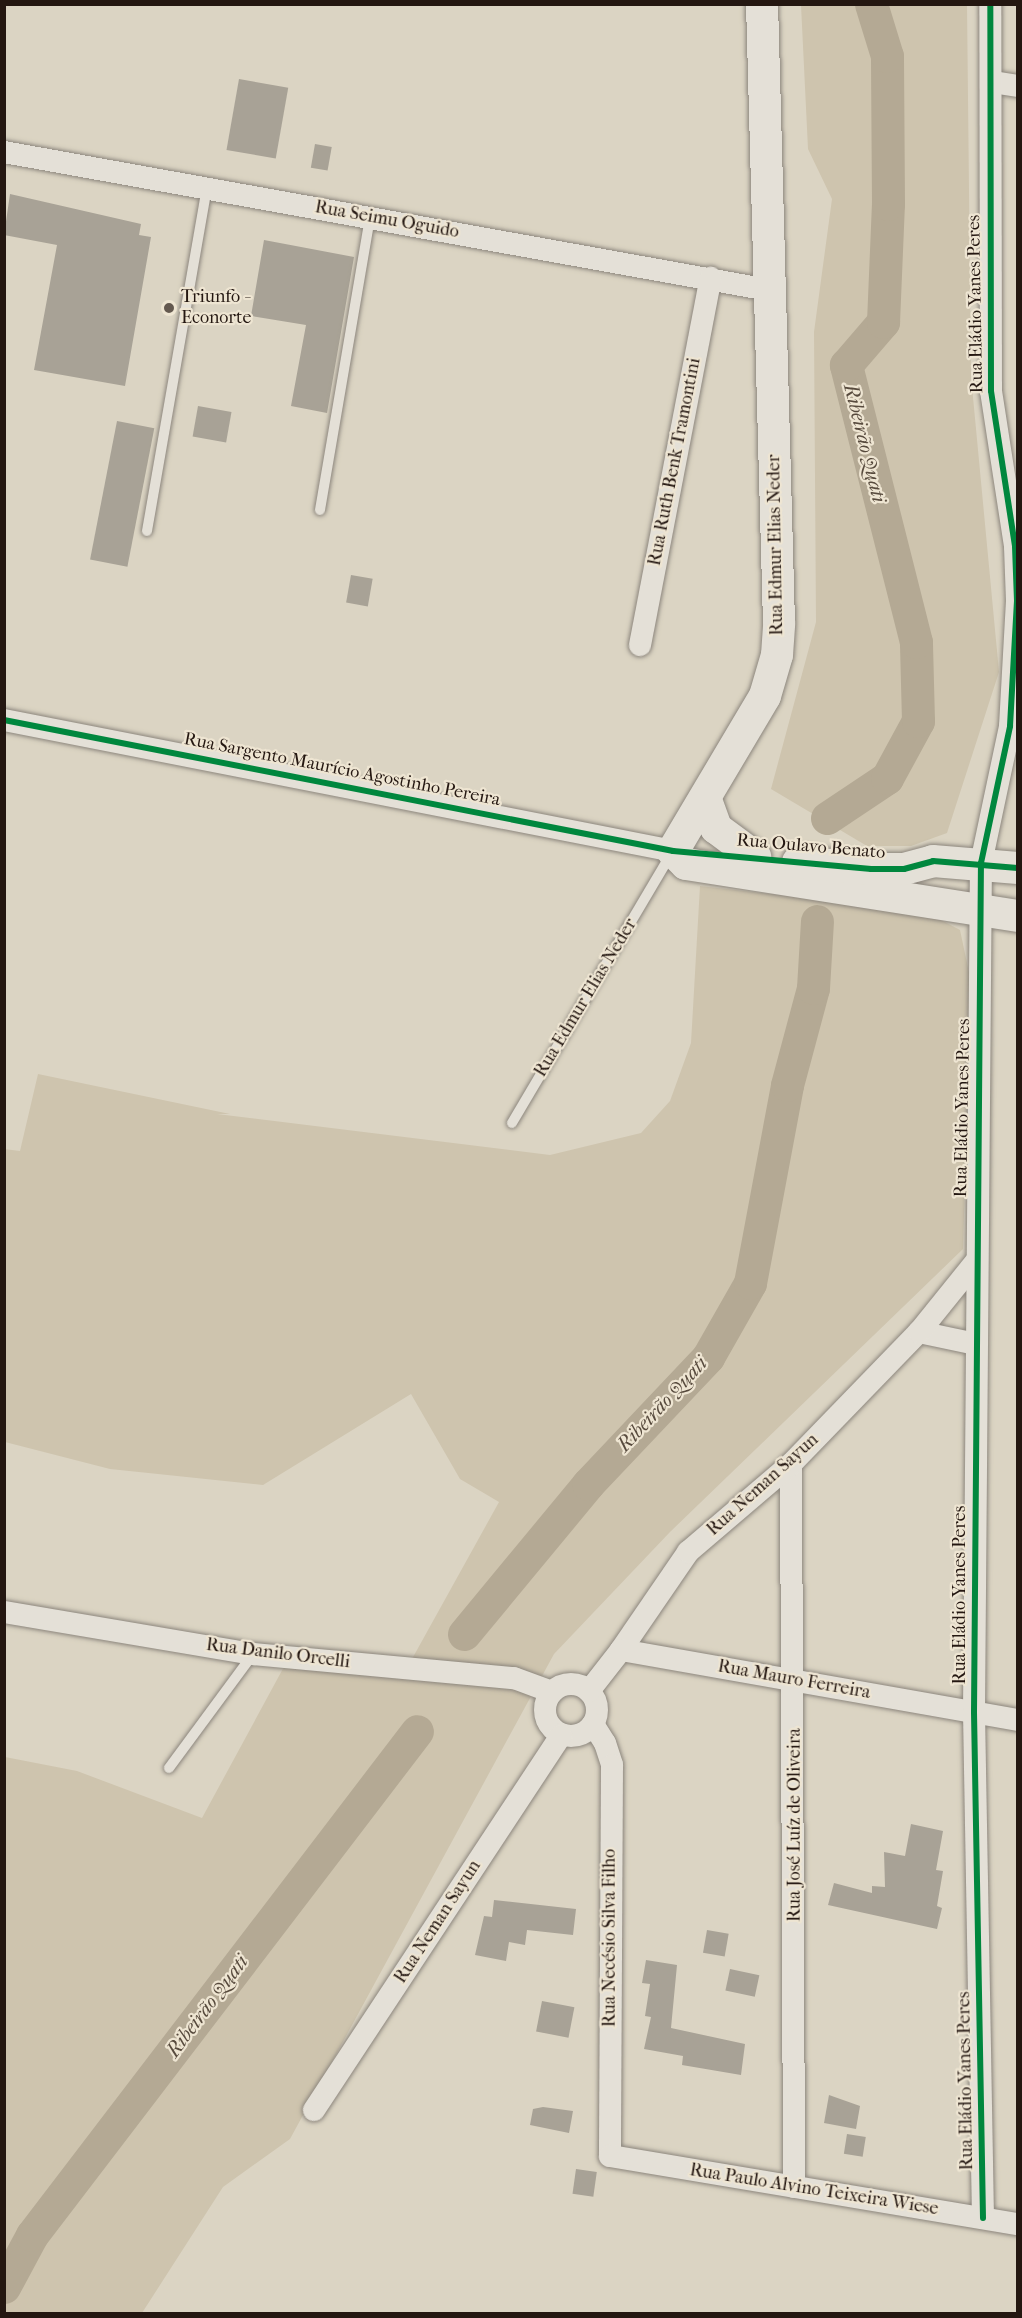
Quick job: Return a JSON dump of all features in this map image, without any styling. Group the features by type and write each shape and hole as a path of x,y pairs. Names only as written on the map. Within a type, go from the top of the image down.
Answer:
{"street":[{"name":"Rua Edmur Elias Neder","path":"673,851 706,800 765,696 777,655 779,623 762,4"},
{"name":"Rua Eládio Yanes Peres","path":"983,2218 974,1712 981,863 1010,726 1017,601 1015,546 991,391 988,318 993,82 990,4"},
{"path":"993,82 1017,86"},
{"name":"Rua Seimu Oguido","path":"4,152 769,290"},
{"name":"Rua Ruth Benk Tramontini","path":"640,645 711,278"},
{"name":"Rua Sargento Maurício Agostinho Pereira","path":"4,720 673,851"},
{"path":"706,800 716,828 755,857"},
{"name":"Rua Oulavo Benato","path":"673,851 870,869 904,869 933,861 981,863 1017,868"},
{"name":"Rua Oulavo Benato","path":"673,851 686,864 1017,916"},
{"name":"Rua Neman Sayun","path":"621,1650 688,1552 791,1464 920,1332 977,1260"},
{"path":"920,1332 976,1344"},
{"name":"Rua José Luíz de Oliveira","path":"791,1464 795,1680 794,2187"},
{"name":"Rua Danilo Orcelli","path":"4,1612 253,1654 514,1678 552,1692"},
{"path":"589,1691 621,1650"},
{"name":"Rua Mauro Ferreira","path":"621,1650 1017,1720"},
{"path":"567,1684 589,1691 597,1705 593,1724 577,1736 561,1735 545,1716 552,1692 567,1684"},
{"name":"Rua Necésio Silva Filho","path":"593,1724 605,1743 612,1765 610,2156"},
{"name":"Rua Neman Sayun","path":"315,2110 561,1735"},
{"name":"Rua Paulo Alvino Teixeira Wiese","path":"610,2156 1017,2224"}],"lane":[{"path":"147,531 207,188"},
{"path":"321,510 370,217"},
{"name":"Rua Edmur Elias Neder","path":"512,1123 673,851"},
{"path":"169,1768 253,1654"}],"shaded area":[{"path":"801,5 967,5 971,376 999,672 947,833 911,846 867,846 771,789 816,622 814,332 832,199 808,149"},
{"path":"700,886 924,911 960,930 971,982 963,1249 670,1532 554,1654 290,2139 223,2187 142,2313 5,2313 5,1757 77,1771 202,1818 292,1652 402,1677 499,1502 460,1479 411,1394 263,1485 110,1469 5,1442 4,1149 20,1151 38,1074 230,1114 217,1114 550,1155 641,1133 670,1101 691,1043"}],"building":[{"path":"239,79 288,88 276,159 226,150"},
{"path":"315,144 332,147 328,171 311,168"},
{"path":"10,194 141,224 139,235 151,237 125,386 34,370 57,245 4,235"},
{"path":"264,240 354,257 327,413 291,406 306,325 251,316"},
{"path":"198,406 231,412 226,442 193,437"},
{"path":"117,421 154,428 127,567 90,559"},
{"path":"351,575 373,579 368,606 346,603"},
{"path":"911,1824 943,1831 936,1870 943,1871 937,1906 942,1908 937,1929 828,1905 834,1883 872,1893 872,1886 885,1887 884,1852 905,1856"},
{"path":"494,1900 576,1909 573,1935 527,1930 525,1945 509,1942 506,1961 475,1955 484,1916 492,1917"},
{"path":"707,1930 729,1934 725,1956 703,1953"},
{"path":"646,1960 677,1965 671,2028 745,2044 741,2075 682,2065 683,2056 644,2049 651,2017 645,2016 650,1984 642,1983"},
{"path":"730,1969 759,1975 755,1997 725,1991"},
{"path":"542,2001 574,2007 568,2038 536,2031"},
{"path":"829,2095 860,2106 856,2129 824,2123"},
{"path":"543,2107 573,2111 569,2133 530,2125 533,2109"},
{"path":"847,2134 866,2137 863,2157 844,2154"},
{"path":"576,2169 597,2172 593,2197 573,2194"}],"waterway":[{"name":"Ribeirão Quati","path":"827,818 887,778 918,721 916,642 846,365 883,322 888,204 887,56 871,4"},
{"name":"Ribeirão Quati","path":"464,1634 588,1484 708,1357 750,1283 787,1085 813,988 817,921"},
{"name":"Ribeirão Quati","path":"4,2287 32,2235 417,1731"}],"cycle path":[{"path":"983,2218 974,1712 981,863 1010,726 1017,601 1015,546 991,391 990,4"},
{"path":"4,720 673,851 871,869 904,869 933,861 1018,868"}],"place":[{"name":"Triunfo - Econorte","path":"169,308"}]}
